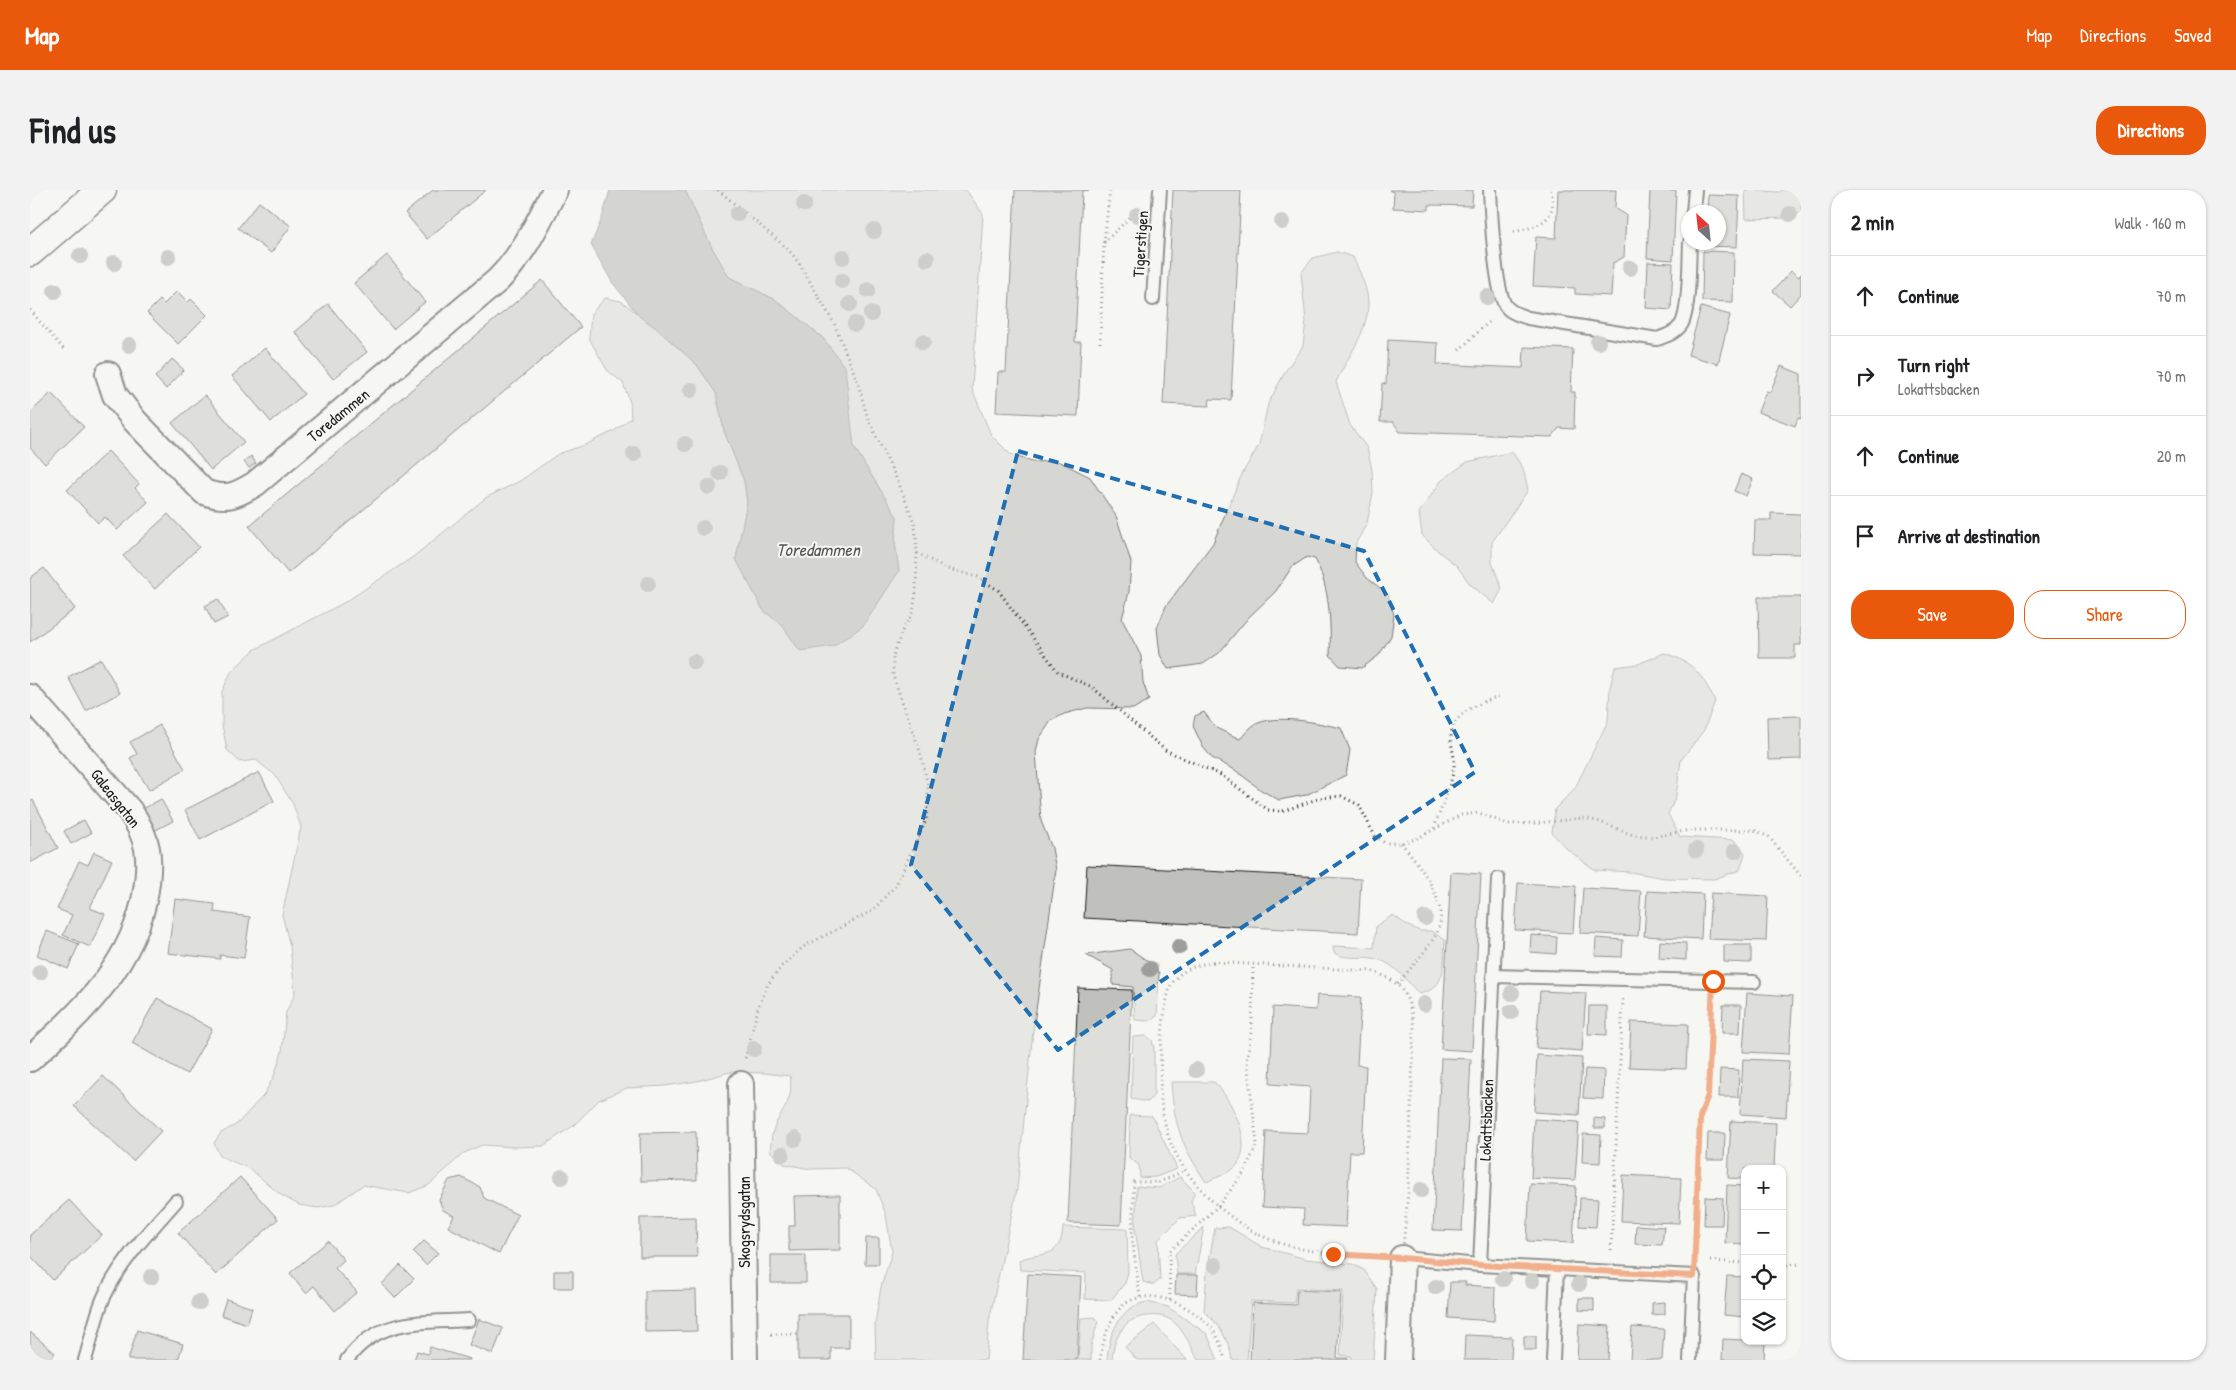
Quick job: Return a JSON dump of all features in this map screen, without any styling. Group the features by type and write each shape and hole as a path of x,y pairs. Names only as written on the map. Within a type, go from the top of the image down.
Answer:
{"street":[{"path":"30,252 102,190"},
{"name":"Toredammen","path":"108,374 115,395 135,421 204,492 216,496 239,494 255,484 514,265 525,249 554,190"},
{"name":"Galeasgatan","path":"30,697 130,811 141,827 150,858 144,903 135,931 125,953 108,980 91,1001 30,1060"},
{"name":"Skogsrydsgatan","path":"742,1075 745,1360"},
{"path":"1398,1360 1402,1258"}],"lane":[{"name":"Tigerstigen","path":"1153,299 1160,190"},
{"path":"1490,190 1500,289 1506,306 1512,312 1528,318 1657,339 1673,333 1681,324 1685,310 1689,250"},
{"path":"1693,205 1696,190"},
{"name":"Lokattsbacken","path":"1480,1265 1498,879"},
{"path":"1493,976 1754,982"},
{"path":"85,1360 103,1298 114,1278 128,1257 176,1200"},
{"path":"1402,1258 1480,1265 1694,1276 1690,1360"},
{"path":"1553,1360 1557,1268"},
{"path":"347,1360 356,1347 372,1334 394,1326 470,1320"}],"path":[{"path":"718,190 788,249 834,323 858,383 868,419 899,484 915,525 917,553 916,592 913,612 902,631 893,656 893,676 920,751 928,786 926,820 896,885 872,912 803,947 782,966 768,984 758,1008 742,1075"},
{"path":"1100,343 1104,242 1110,190"},
{"path":"1494,238 1541,225 1551,211 1553,198 1551,190"},
{"path":"1104,242 1145,203"},
{"path":"1459,350 1506,306"},
{"path":"30,310 65,351"},
{"path":"917,553 948,569 978,577 998,590 1058,672 1092,687 1164,750 1221,775 1268,810 1283,811 1320,798 1341,796 1359,805 1375,836 1385,843 1401,844 1416,839 1462,815 1479,813 1508,824 1583,818 1597,821 1633,835 1653,837 1689,830 1754,830 1769,837 1801,876"},
{"path":"1434,828 1454,766 1451,736 1454,724 1460,716 1474,706 1501,695"},
{"path":"1398,984 1439,929 1440,918 1440,907 1436,896 1420,865 1401,844"},
{"path":"1213,962 1253,965 1370,971 1388,977 1398,984 1411,1009 1414,1027 1408,1193 1402,1258 1333,1254 1284,1244 1258,1235 1218,1206 1185,1170 1174,1151 1165,1126 1161,1101 1163,1018 1167,993 1174,980 1198,964 1213,962"},
{"path":"1170,1300 1169,1252 1218,1206 1244,1173 1257,1144 1247,1061 1252,1025 1253,965"},
{"path":"1610,1271 1624,979"},
{"path":"1694,1276 1700,1117 1708,1095 1713,981"},
{"path":"1140,1297 1132,1238 1134,1182 1159,1182 1185,1170"},
{"path":"1694,1261 1741,1263"},
{"path":"1786,1265 1801,1264"},
{"path":"1100,1360 1111,1322 1127,1302 1140,1297 1157,1297 1170,1300 1209,1325 1218,1337 1225,1360"}],"highlighted area":[{"path":"1018,451 1364,551 1475,772 1058,1050 911,865"}],"shaded area":[{"path":"685,190 966,190 983,214 972,389 991,435 1010,454 1032,462 1058,461 1090,477 1116,516 1131,562 1129,592 1122,619 1141,656 1143,682 1149,700 1133,709 1087,708 1064,714 1051,721 1039,739 1036,752 1041,821 1052,848 1056,870 1033,1031 1017,1189 989,1321 986,1360 876,1360 875,1324 881,1287 892,1252 886,1215 876,1189 846,1168 811,1169 784,1164 770,1151 773,1131 790,1094 790,1076 730,1072 697,1081 665,1086 627,1088 599,1100 573,1126 543,1146 482,1145 464,1153 429,1185 409,1193 363,1185 334,1205 318,1208 299,1205 281,1195 250,1169 220,1156 214,1143 221,1133 237,1124 264,1095 274,1076 282,1052 286,1012 295,994 290,946 282,915 301,827 293,804 275,775 256,760 240,762 227,750 222,725 222,692 231,672 254,650 347,601 413,557 487,497 520,481 558,454 585,445 614,431 631,418 630,402 623,383 607,370 589,338 591,314 605,298 621,301 655,327 697,365 716,393 724,431 744,481 747,502 736,559 763,610 782,625 800,650 833,646 863,626 899,571 895,543 897,517 854,447 849,414 823,338 776,300 729,277 711,246"},
{"path":"1745,190 1780,192 1782,190 1801,190 1801,211 1789,218 1746,219"},
{"path":"1337,252 1353,257 1363,281 1368,300 1364,326 1336,382 1350,425 1367,448 1372,470 1373,493 1367,523 1356,543 1355,562 1367,578 1388,594 1394,615 1391,636 1379,655 1362,668 1340,666 1330,655 1330,618 1324,582 1315,559 1307,557 1292,567 1276,591 1248,618 1219,653 1203,664 1168,669 1160,655 1157,628 1166,606 1213,543 1242,474 1259,445 1268,404 1286,370 1303,346 1306,321 1301,273 1313,258"},
{"path":"1512,452 1523,468 1528,490 1492,542 1492,563 1502,589 1494,604 1470,584 1457,566 1422,535 1419,513 1441,481 1467,462"},
{"path":"1664,653 1690,665 1701,677 1715,701 1704,730 1681,760 1676,796 1668,814 1680,837 1734,840 1745,853 1740,870 1714,879 1665,878 1630,872 1595,870 1567,849 1552,833 1555,809 1575,788 1608,721 1610,687 1615,667 1638,664"},
{"path":"1204,712 1216,728 1240,739 1254,725 1263,721 1297,720 1341,728 1350,750 1346,775 1306,795 1279,800 1261,790 1235,770 1212,758 1203,747 1193,726 1195,716"},
{"path":"1393,915 1408,926 1420,931 1431,931 1445,940 1442,974 1435,986 1428,991 1419,994 1393,967 1380,960 1367,957 1343,956 1334,953 1333,946 1374,948 1376,926"},
{"path":"1130,949 1152,964 1159,973 1157,1016 1149,1021 1135,1020 1133,987 1113,985 1113,970 1086,955"},
{"path":"1146,1036 1152,1040 1154,1049 1154,1095 1148,1102 1131,1099 1133,1037"},
{"path":"1171,1082 1214,1082 1221,1089 1233,1109 1242,1133 1242,1156 1237,1165 1223,1175 1206,1182 1191,1157 1177,1123"},
{"path":"1130,1115 1152,1116 1177,1169 1156,1177 1140,1178 1139,1165 1129,1158"},
{"path":"1180,1177 1195,1192 1191,1201 1196,1216 1180,1218 1158,1240 1160,1280 1153,1285 1143,1282 1135,1228 1137,1186 1159,1188"},
{"path":"1063,1227 1127,1229 1128,1272 1125,1283 1111,1300 1085,1299 1086,1273 1020,1270 1019,1260 1054,1250 1061,1238"},
{"path":"1204,1227 1195,1274 1177,1274 1175,1254"},
{"path":"1229,1227 1262,1247 1306,1259 1352,1264 1364,1270 1377,1289 1373,1360 1351,1360 1351,1356 1340,1355 1343,1291 1296,1288 1294,1303 1251,1301 1247,1360 1232,1360 1231,1352 1223,1333 1204,1311 1207,1272 1215,1228"},
{"path":"1147,1302 1168,1307 1207,1334 1218,1360 1198,1360 1176,1324 1159,1316 1146,1316 1134,1319 1125,1325 1116,1340 1112,1360 1107,1360 1110,1341 1117,1323 1129,1310"},
{"path":"1094,1317 1098,1321 1091,1346 1091,1360 1078,1360 1081,1318"},
{"path":"1154,1324 1187,1360 1137,1360 1125,1347"}],"water":[{"name":"Toredammen","path":"610,190 685,190 711,246 729,277 776,300 823,338 845,367 854,447 897,517 895,543 899,571 863,626 833,646 800,651 782,625 763,610 736,559 747,502 744,481 724,431 716,393 697,365 655,327 640,317 612,282 591,245 602,218"}],"building":[{"path":"433,190 486,190 427,239 405,213"},
{"path":"1015,190 1089,190 1082,191 1075,342 1081,342 1078,416 996,412 998,372 1006,372"},
{"path":"1173,190 1241,190 1231,400 1210,399 1209,406 1163,404"},
{"path":"1389,190 1473,190 1472,206 1429,205 1429,210 1393,208 1394,193"},
{"path":"1558,190 1616,190 1615,208 1626,215 1624,257 1613,263 1611,296 1575,294 1575,288 1533,286 1536,237 1556,238"},
{"path":"1650,190 1676,191 1673,260 1647,258"},
{"path":"1708,195 1739,196 1737,247 1726,247 1726,205 1707,205"},
{"path":"259,202 291,226 271,253 238,228"},
{"path":"1703,251 1734,252 1733,302 1702,301"},
{"path":"387,255 425,302 393,329 354,283"},
{"path":"1648,262 1673,263 1671,310 1646,308"},
{"path":"1791,271 1799,277 1801,274 1801,294 1790,306 1773,291"},
{"path":"542,280 581,327 288,573 249,526"},
{"path":"177,291 188,302 191,299 207,315 178,344 147,313 160,300 164,304"},
{"path":"328,304 367,352 333,379 295,332"},
{"path":"1701,307 1730,315 1718,364 1688,355"},
{"path":"1388,340 1438,343 1437,364 1523,368 1524,347 1573,349 1571,392 1575,392 1574,429 1559,428 1552,437 1400,432 1393,422 1380,422 1382,383 1386,384"},
{"path":"265,348 304,394 271,422 232,376"},
{"path":"172,359 184,370 166,389 155,377"},
{"path":"1781,366 1801,374 1801,419 1798,418 1795,426 1758,412 1766,391 1770,392"},
{"path":"51,393 84,427 45,464 30,448 30,413"},
{"path":"205,395 244,442 211,470 172,423"},
{"path":"108,451 139,484 135,488 148,502 117,530 105,517 98,523 67,490"},
{"path":"251,456 256,463 249,468 244,462"},
{"path":"1741,474 1753,479 1746,496 1734,491"},
{"path":"1771,513 1801,514 1801,554 1754,553 1755,520 1771,520"},
{"path":"168,514 199,547 155,589 123,556"},
{"path":"44,568 75,609 30,642 30,578"},
{"path":"1758,597 1801,597 1801,645 1795,645 1795,658 1759,658"},
{"path":"218,599 228,617 214,624 205,606"},
{"path":"101,659 120,693 86,711 68,677"},
{"path":"1801,716 1801,759 1768,760 1767,717"},
{"path":"160,725 185,769 149,790 130,758 137,754 130,742"},
{"path":"259,772 274,801 200,840 185,810"},
{"path":"161,799 173,821 152,832 141,810"},
{"path":"33,800 58,848 30,863 30,802"},
{"path":"84,820 91,833 71,844 64,831"},
{"path":"94,852 112,860 90,908 105,914 90,947 63,935 72,915 57,909 79,861 88,865"},
{"path":"1087,865 1361,879 1358,933 1084,918"},
{"path":"1451,872 1481,874 1472,1051 1441,1049"},
{"path":"1518,883 1576,886 1573,933 1515,930"},
{"path":"1583,888 1641,891 1638,936 1580,933"},
{"path":"1647,891 1703,894 1701,939 1644,936"},
{"path":"1711,893 1768,896 1766,941 1708,939"},
{"path":"175,899 215,904 214,912 250,917 244,958 220,955 220,959 168,953"},
{"path":"47,931 79,944 68,969 37,955"},
{"path":"1531,935 1557,937 1556,954 1530,952"},
{"path":"1596,938 1623,940 1622,957 1595,956"},
{"path":"1660,941 1686,943 1686,960 1659,958"},
{"path":"1724,945 1751,945 1751,963 1724,962"},
{"path":"1078,988 1132,990 1121,1225 1068,1223"},
{"path":"1540,991 1586,993 1582,1051 1536,1048"},
{"path":"1747,993 1793,996 1789,1054 1743,1052"},
{"path":"1317,995 1361,997 1357,1065 1366,1066 1362,1152 1350,1152 1346,1227 1303,1225 1304,1209 1262,1207 1266,1131 1308,1133 1310,1087 1270,1084 1273,1007 1316,1010"},
{"path":"157,998 212,1029 187,1074 132,1043"},
{"path":"1723,1005 1741,1005 1740,1033 1722,1033"},
{"path":"1589,1006 1607,1006 1607,1035 1588,1034"},
{"path":"1631,1022 1688,1024 1686,1069 1629,1067"},
{"path":"1537,1055 1582,1058 1579,1115 1534,1112"},
{"path":"1441,1058 1471,1059 1462,1231 1433,1230"},
{"path":"1743,1059 1789,1061 1786,1117 1740,1114"},
{"path":"1585,1069 1604,1070 1603,1099 1583,1098"},
{"path":"1720,1069 1739,1070 1738,1097 1719,1097"},
{"path":"103,1076 161,1131 133,1161 74,1106"},
{"path":"1594,1118 1605,1119 1605,1128 1594,1128"},
{"path":"1534,1119 1579,1122 1575,1180 1531,1178"},
{"path":"1731,1121 1776,1123 1774,1165 1741,1165 1741,1179 1728,1178"},
{"path":"696,1132 697,1180 641,1181 640,1133"},
{"path":"1708,1133 1725,1133 1724,1160 1707,1160"},
{"path":"1583,1134 1601,1135 1600,1163 1582,1162"},
{"path":"1623,1175 1681,1178 1679,1223 1621,1221"},
{"path":"240,1177 278,1219 216,1275 178,1233"},
{"path":"461,1177 480,1187 484,1198 518,1215 499,1254 448,1227 454,1216 443,1210 439,1200 449,1180"},
{"path":"1530,1184 1576,1186 1573,1243 1527,1241"},
{"path":"1727,1185 1741,1186 1741,1244 1725,1243"},
{"path":"840,1195 840,1250 789,1251 789,1226 795,1226 794,1196"},
{"path":"1705,1197 1723,1198 1722,1225 1704,1225"},
{"path":"1580,1198 1598,1199 1596,1227 1579,1226"},
{"path":"69,1200 102,1235 53,1280 30,1255 30,1235"},
{"path":"696,1217 697,1257 640,1257 640,1218"},
{"path":"1636,1225 1664,1227 1662,1245 1635,1244"},
{"path":"866,1238 879,1238 879,1264 865,1264"},
{"path":"328,1241 344,1260 335,1268 357,1292 335,1311 314,1286 306,1293 290,1273"},
{"path":"424,1241 438,1253 426,1265 413,1252"},
{"path":"771,1255 806,1255 806,1283 771,1283"},
{"path":"400,1265 414,1279 395,1298 382,1284"},
{"path":"554,1271 573,1271 573,1288 554,1288"},
{"path":"1028,1274 1081,1277 1077,1360 1023,1360"},
{"path":"1176,1275 1198,1275 1197,1295 1175,1294"},
{"path":"1727,1276 1741,1277 1741,1317 1724,1315"},
{"path":"1450,1282 1466,1282 1465,1285 1495,1287 1494,1321 1448,1318"},
{"path":"696,1290 697,1331 645,1332 645,1291"},
{"path":"1297,1290 1341,1292 1337,1358 1348,1358 1348,1360 1250,1360 1253,1303 1296,1305"},
{"path":"1579,1298 1594,1298 1594,1311 1579,1310"},
{"path":"226,1299 252,1308 247,1324 221,1315"},
{"path":"1665,1302 1665,1314 1652,1315 1652,1303"},
{"path":"798,1314 849,1314 849,1348 831,1348 831,1360 798,1360"},
{"path":"479,1319 503,1328 493,1354 469,1345"},
{"path":"1579,1324 1610,1326 1608,1360 1577,1360"},
{"path":"1632,1327 1664,1329 1662,1360 1630,1360"},
{"path":"137,1330 183,1344 178,1360 128,1360"},
{"path":"30,1332 55,1353 49,1360 30,1360"},
{"path":"1465,1335 1512,1337 1511,1360 1464,1360"},
{"path":"1524,1336 1536,1336 1536,1350 1524,1350"},
{"path":"1723,1339 1741,1340 1741,1345 1765,1345 1764,1360 1722,1360"},
{"path":"430,1347 470,1360 414,1360 417,1351 428,1354"}],"route":[{"path":"1333,1254 1480,1265 1694,1276 1700,1117 1708,1095 1713,981"}]}
